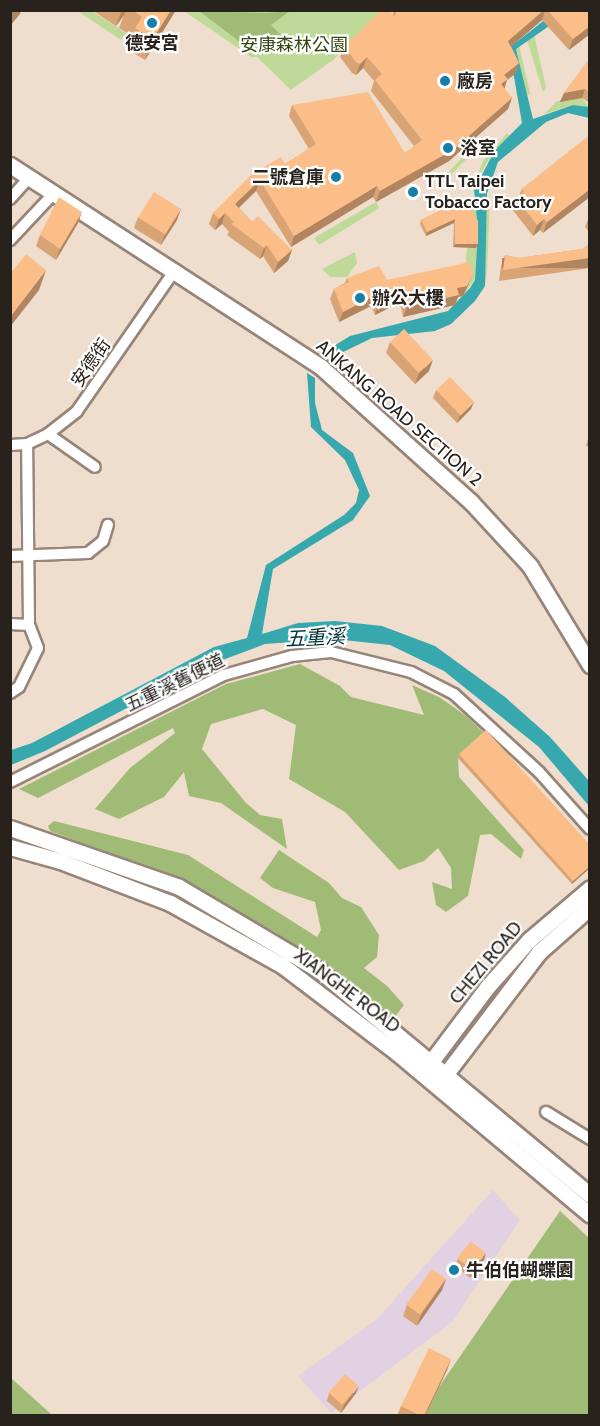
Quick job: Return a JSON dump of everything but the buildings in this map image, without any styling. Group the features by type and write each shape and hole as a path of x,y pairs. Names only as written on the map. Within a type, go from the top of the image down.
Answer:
{"main road":[{"name":"ANKANG ROAD SECTION 2","path":"10,165 55,192 321,367 464,495 531,566 590,665"},
{"name":"XIANGHE ROAD","path":"10,828 179,887 320,970 590,1195"},
{"name":"XIANGHE ROAD","path":"10,847 60,861 170,903 291,971 422,1074 590,1215"},
{"name":"CHEZI ROAD","path":"422,1074 488,986 528,940 590,888"},
{"name":"CHEZI ROAD","path":"436,1086 539,952 590,907"}],"street":[{"path":"10,199 29,178"},
{"path":"10,240 55,192"},
{"name":"安德街","path":"11,446 27,444 48,434 77,411 175,270"},
{"path":"48,434 95,467"},
{"path":"10,693 19,687 38,648 29,625 26,555 27,444"},
{"path":"10,555 88,553 103,541 108,525"},
{"path":"10,624 29,625"},
{"name":"五重溪舊便道","path":"10,782 224,675 292,656 331,652 411,672 454,694 539,772 590,829"},
{"path":"546,1113 590,1139"}],"shaded area":[{"name":"牛伯伯蝴蝶園","path":"493,1190 520,1220 453,1321 331,1413 298,1376 376,1320"}],"green space":[{"path":"92,11 126,33 121,40 79,12"},
{"name":"安康森林公園","path":"184,11 381,11 333,60 291,90 257,57 251,57"},
{"path":"199,11 266,13 290,11 271,25 283,37 248,48"},
{"path":"534,35 546,87 543,92 527,40"},
{"path":"519,45 530,94 527,95 516,49"},
{"path":"582,98 589,107 573,105 544,114 557,101"},
{"path":"507,133 510,137 495,150 475,182 483,161"},
{"path":"474,146 477,149 442,183 439,181"},
{"path":"490,198 485,286 485,209 486,199"},
{"path":"477,201 478,229 475,279 463,296 467,248 476,248 466,203"},
{"path":"376,202 379,208 319,245 314,238"},
{"path":"355,252 357,263 347,277 330,277 322,269"},
{"path":"300,664 340,686 351,697 424,715 412,685 439,697 465,715 484,733 458,758 459,777 524,850 521,859 491,834 480,835 468,896 446,912 436,905 432,882 452,889 451,868 438,848 424,861 399,870 345,812 289,779 296,725 263,709 211,724 202,749 246,803 260,815 282,819 287,849 221,803 189,796 184,772 164,797 119,819 95,809 130,768 175,733 173,728 38,798 19,789 226,684"},
{"path":"54,821 188,855 317,937 321,930 315,902 273,888 260,878 279,850 329,883 342,898 361,907 379,935 377,957 364,968 387,986 404,1005 394,1018 275,932 159,872 50,831 48,826"},
{"path":"560,1211 589,1238 589,1415 419,1416"},
{"path":"11,1378 52,1415 11,1415"}],"water":[{"path":"547,18 552,24 516,49 533,119 573,105 589,107 589,118 568,113 546,122 498,162 487,193 485,286 475,301 451,324 435,331 372,338 331,358 324,352 350,336 448,311 470,288 475,280 478,229 474,190 495,150 522,123 509,48"},
{"name":"五重溪","path":"307,373 315,378 315,403 322,430 353,453 370,496 353,520 273,569 262,634 298,623 335,621 382,626 435,646 505,697 550,737 589,781 589,806 539,747 444,671 390,645 334,639 265,644 209,665 45,751 11,765 11,750 32,743 214,647 247,638 266,565 344,515 356,503 359,490 345,460 311,427"}],"place":[{"name":"德安宮","path":"152,23"},
{"name":"廠房","path":"445,81"},
{"name":"浴室","path":"448,148"},
{"name":"二號倉庫","path":"336,177"},
{"name":"TTL Taipei Tobacco Factory","path":"413,192"},
{"name":"辦公大樓","path":"360,298"},
{"name":"牛伯伯蝴蝶園","path":"454,1270"}]}
